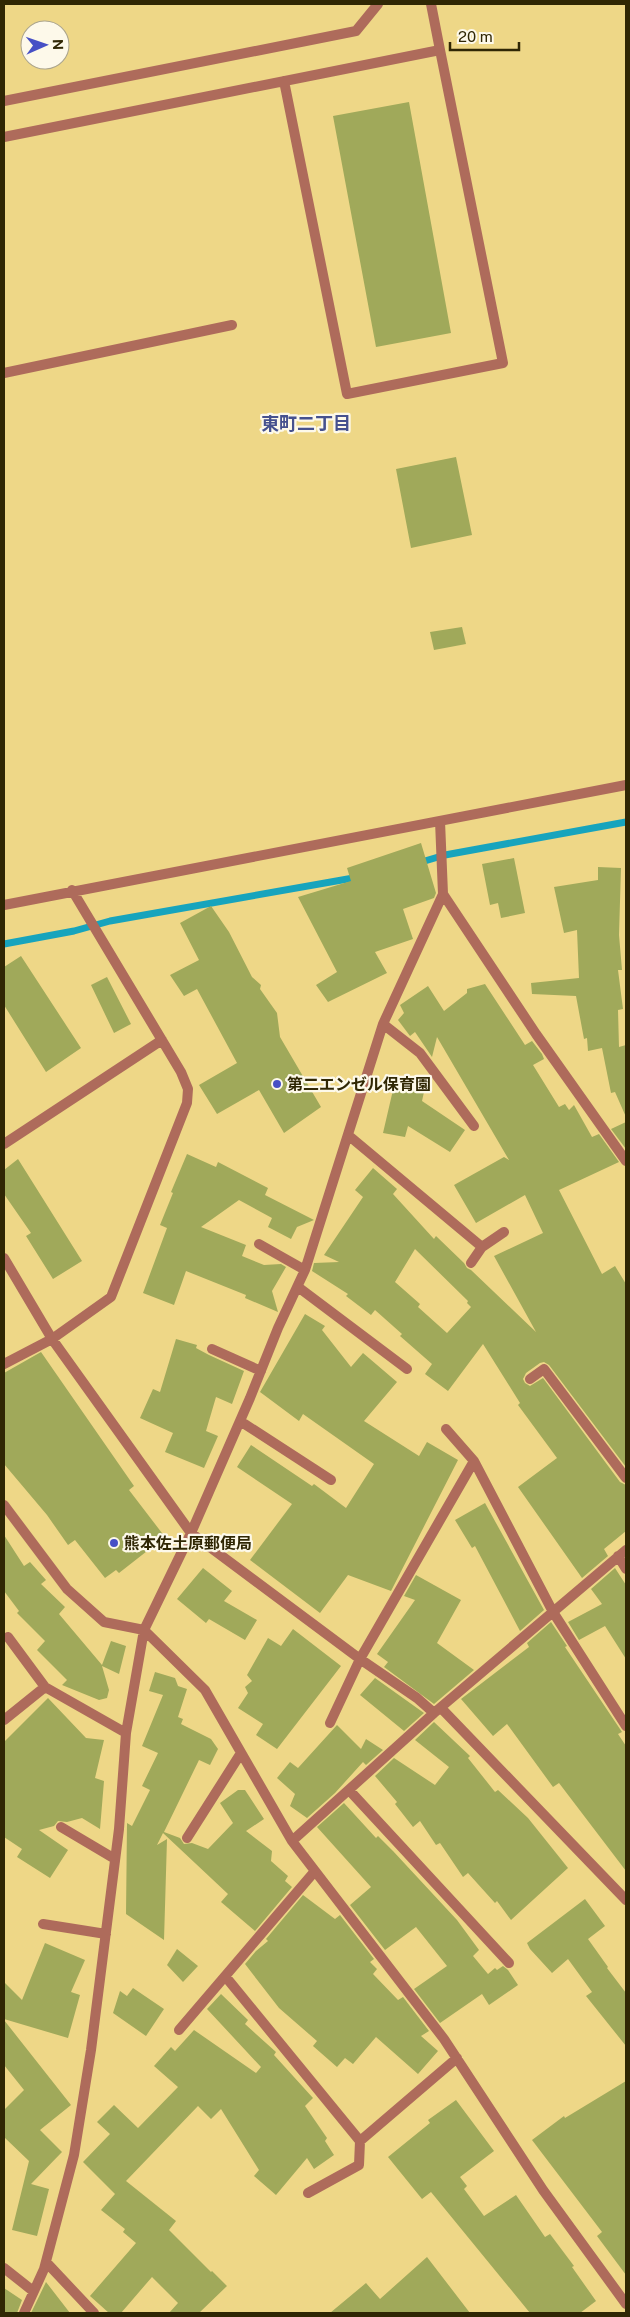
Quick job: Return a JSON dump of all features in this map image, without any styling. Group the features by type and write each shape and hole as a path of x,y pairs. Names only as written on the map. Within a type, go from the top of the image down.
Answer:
{"street":[{"path":"4,100 356,31 378,4"},
{"path":"284,81 347,394 503,363 431,4"},
{"path":"4,138 440,50"},
{"path":"4,374 232,325"},
{"path":"4,905 72,890 626,785"},
{"path":"24,2313 46,2262 74,2155 91,2050 106,1934 115,1859 126,1733 144,1630 191,1533 305,1270 383,1024 443,894 440,821"},
{"path":"4,1364 52,1339 111,1296 187,1103 188,1089 181,1072 72,890"},
{"path":"443,894 536,1034 626,1161"},
{"path":"383,1024 420,1053 474,1126"},
{"path":"4,1144 162,1040"},
{"path":"348,1134 482,1247"},
{"path":"471,1263 482,1247 504,1232"},
{"path":"259,1244 305,1270"},
{"path":"4,1258 52,1339 191,1533 360,1659 437,1710 626,1900"},
{"path":"298,1287 408,1369"},
{"path":"212,1349 261,1371"},
{"path":"530,1379 544,1369 626,1478"},
{"path":"240,1421 331,1480"},
{"path":"446,1429 474,1461 553,1612 626,1726"},
{"path":"330,1723 360,1659 474,1461"},
{"path":"4,1505 67,1590 104,1622 144,1630 205,1690 292,1841 456,2058 543,2190 626,2304"},
{"path":"292,1841 437,1710 622,1553 626,1569"},
{"path":"8,1637 45,1687 126,1733"},
{"path":"4,1720 45,1687"},
{"path":"187,1838 241,1753"},
{"path":"349,1790 509,1964"},
{"path":"61,1827 115,1859"},
{"path":"179,2030 315,1871"},
{"path":"43,1924 106,1934"},
{"path":"225,1976 360,2141 359,2165 308,2193"},
{"path":"360,2141 456,2058"},
{"path":"46,2262 94,2313"},
{"path":"4,2268 33,2291"}],"building":[{"path":"409,102 451,333 376,347 333,116"},
{"path":"456,457 472,535 411,548 396,469"},
{"path":"462,627 466,644 434,650 430,632"},
{"path":"421,843 436,893 434,898 403,909 413,939 375,952 387,973 328,1002 316,985 337,972 298,897 351,881 347,868"},
{"path":"514,858 525,913 501,918 498,903 490,905 482,864"},
{"path":"598,867 621,868 619,935 622,970 618,970 623,1009 618,1010 619,1047 626,1045 626,1117 615,1092 611,1093 602,1048 588,1051 587,1038 584,1039 576,996 532,994 531,983 579,978 577,930 564,933 554,887 598,880"},
{"path":"211,906 229,932 252,977 261,985 260,989 277,1013 280,1037 321,1107 284,1133 259,1090 217,1114 199,1085 237,1063 197,989 184,996 170,975 199,960 180,923"},
{"path":"21,956 81,1048 46,1072 4,1005 4,967"},
{"path":"107,977 131,1024 114,1033 91,985"},
{"path":"485,984 525,1045 532,1041 542,1054 544,1059 533,1065 559,1107 565,1104 569,1110 574,1105 592,1137 599,1134 619,1162 559,1190 602,1274 615,1266 626,1284 626,1467 549,1365 544,1362 540,1363 526,1373 523,1379 530,1386 543,1378 620,1482 626,1485 626,1531 604,1549 608,1556 582,1578 518,1487 557,1458 518,1405 520,1403 483,1344 448,1391 425,1374 432,1364 400,1336 402,1334 375,1310 371,1315 346,1296 348,1294 312,1271 314,1263 339,1262 324,1255 363,1197 355,1190 373,1168 397,1189 393,1194 434,1239 436,1236 467,1268 536,1332 494,1256 543,1233 525,1195 476,1223 454,1185 504,1157 509,1160 437,1037 432,1057 415,1032 410,1036 398,1020 404,1013 400,1005 428,986 444,1011 467,993 467,989","holes":["415,1249 468,1301 467,1303 471,1307 447,1333 418,1307 420,1304 395,1282"]},
{"path":"396,1077 426,1083 422,1101 465,1130 450,1152 408,1126 405,1137 383,1133"},
{"path":"626,1122 626,1149 611,1129"},
{"path":"187,1154 216,1167 218,1162 268,1188 265,1195 314,1220 297,1227 291,1239 268,1227 272,1218 239,1200 201,1227 246,1245 242,1256 264,1265 281,1264 286,1267 272,1291 278,1312 245,1298 246,1295 186,1271 174,1305 143,1293 167,1228 160,1225"},
{"path":"18,1159 82,1261 53,1279 26,1236 31,1233 4,1194 4,1170"},
{"path":"305,1314 325,1326 322,1330 351,1367 363,1353 397,1382 364,1421 419,1456 427,1442 458,1460 391,1591 348,1575 320,1613 250,1560 292,1504 237,1467 251,1445 312,1486 314,1484 346,1508 374,1464 303,1414 299,1421 260,1392"},
{"path":"176,1339 197,1345 196,1348 244,1371 232,1404 216,1397 206,1431 218,1436 204,1468 165,1452 173,1433 140,1418 153,1389 160,1392"},
{"path":"41,1352 134,1486 129,1490 165,1537 119,1573 116,1570 105,1578 75,1540 68,1545 47,1515 4,1464 4,1373"},
{"path":"485,1503 544,1610 520,1631 475,1546 472,1548 455,1520"},
{"path":"4,1535 24,1566 30,1562 46,1580 41,1584 65,1607 59,1614 102,1665 111,1641 126,1646 119,1674 102,1666 109,1690 107,1698 99,1700 62,1685 67,1680 37,1650 45,1641 17,1613 19,1611 4,1591"},
{"path":"203,1568 232,1591 224,1601 257,1620 245,1640 209,1619 206,1623 177,1599"},
{"path":"615,1568 626,1585 626,1659 605,1626 579,1640 568,1622 602,1604 591,1589"},
{"path":"416,1575 461,1600 437,1643 474,1670 434,1704 384,1667 388,1662 377,1654 415,1600 404,1596"},
{"path":"551,1622 567,1646 565,1647 622,1732 618,1734 626,1746 626,1871 559,1783 553,1787 507,1724 493,1736 461,1699 529,1647 527,1643"},
{"path":"293,1629 341,1666 277,1749 256,1735 263,1724 238,1708 248,1693 245,1687 252,1681 247,1675 268,1638 281,1646"},
{"path":"155,1672 175,1678 178,1686 187,1689 178,1717 183,1719 181,1724 211,1739 218,1749 210,1765 199,1760 164,1832 180,1838 184,1844 192,1843 208,1849 233,1823 220,1803 238,1790 245,1790 264,1819 246,1831 272,1851 271,1861 288,1876 285,1881 292,1887 255,1931 221,1902 228,1894 163,1833 157,1845 167,1839 164,1940 126,1914 127,1823 132,1826 150,1790 142,1786 158,1753 142,1746 163,1695 149,1691"},
{"path":"375,1678 424,1713 404,1731 360,1695"},
{"path":"48,1698 86,1738 104,1740 95,1778 104,1781 100,1829 82,1818 67,1822 58,1821 54,1826 39,1830 68,1850 50,1878 17,1857 22,1849 4,1837 4,1742"},
{"path":"434,1722 470,1756 468,1758 495,1792 498,1790 528,1818 568,1868 511,1920 497,1901 495,1903 468,1873 463,1877 440,1843 436,1845 420,1821 413,1827 395,1804 397,1802 375,1776 394,1758 435,1785 449,1767 415,1740"},
{"path":"337,1725 361,1749 366,1739 383,1750 366,1765 363,1762 335,1793 307,1818 290,1806 295,1794 277,1778 290,1762 298,1768"},
{"path":"344,1803 376,1838 378,1836 393,1851 457,1920 479,1950 473,1956 488,1974 495,1968 497,1970 503,1966 518,1985 489,2005 482,1994 440,2023 414,1989 447,1966 416,1927 385,1950 350,1905 371,1887 317,1827"},
{"path":"303,1895 335,1919 340,1915 374,1959 370,1962 377,1969 373,1974 398,2000 403,1997 429,2031 421,2036 438,2051 418,2074 376,2037 353,2064 345,2058 337,2067 313,2046 317,2041 279,2008 245,1964 268,1941 266,1939"},
{"path":"585,1899 605,1926 588,1939 626,1993 626,2046 586,1996 592,1992 568,1959 552,1973 530,1949 527,1943"},
{"path":"45,1943 85,1960 71,1992 80,1995 68,2038 4,2019 4,1982 22,2000"},
{"path":"177,1949 198,1966 183,1982 167,1965"},
{"path":"133,1988 164,2009 146,2036 113,2013 120,1991 127,1996"},
{"path":"221,1994 248,2020 245,2024 276,2052 274,2055 313,2098 305,2106 327,2138 325,2141 334,2155 314,2169 307,2158 276,2195 254,2176 259,2170 221,2109 211,2119 198,2106 126,2181 176,2221 169,2230 227,2286 199,2313 169,2313 178,2303 152,2277 121,2313 109,2313 90,2296 136,2243 123,2232 125,2229 101,2210 115,2194 83,2162 110,2134 97,2122 114,2105 138,2128 178,2087 154,2066 171,2047 175,2051 194,2030 256,2073 261,2067 207,2009"},
{"path":"4,2020 71,2105 40,2130 62,2152 31,2184 49,2189 37,2236 12,2230 29,2161 4,2137 4,2110 24,2090 4,2065"},
{"path":"626,2081 626,2275 597,2236 602,2232 532,2140 564,2116 565,2118"},
{"path":"456,2100 494,2151 460,2177 467,2186 464,2189 484,2216 516,2195 545,2237 550,2234 574,2266 572,2267 596,2301 580,2313 530,2313 431,2192 422,2199 388,2157 430,2123 428,2120"},
{"path":"427,2257 470,2313 330,2313 366,2283 380,2299"},
{"path":"46,2282 70,2313 31,2313"},
{"path":"4,2288 22,2300 17,2313 4,2313"}],"waterway":[{"path":"418,863 445,855 626,822"},
{"path":"4,944 74,931 110,921 359,877"}],"place":[{"name":"第二エンゼル保育園","path":"277,1084"},
{"name":"熊本佐土原郵便局","path":"114,1543"}],"district":[{"name":"東町二丁目","path":"306,424"}]}
